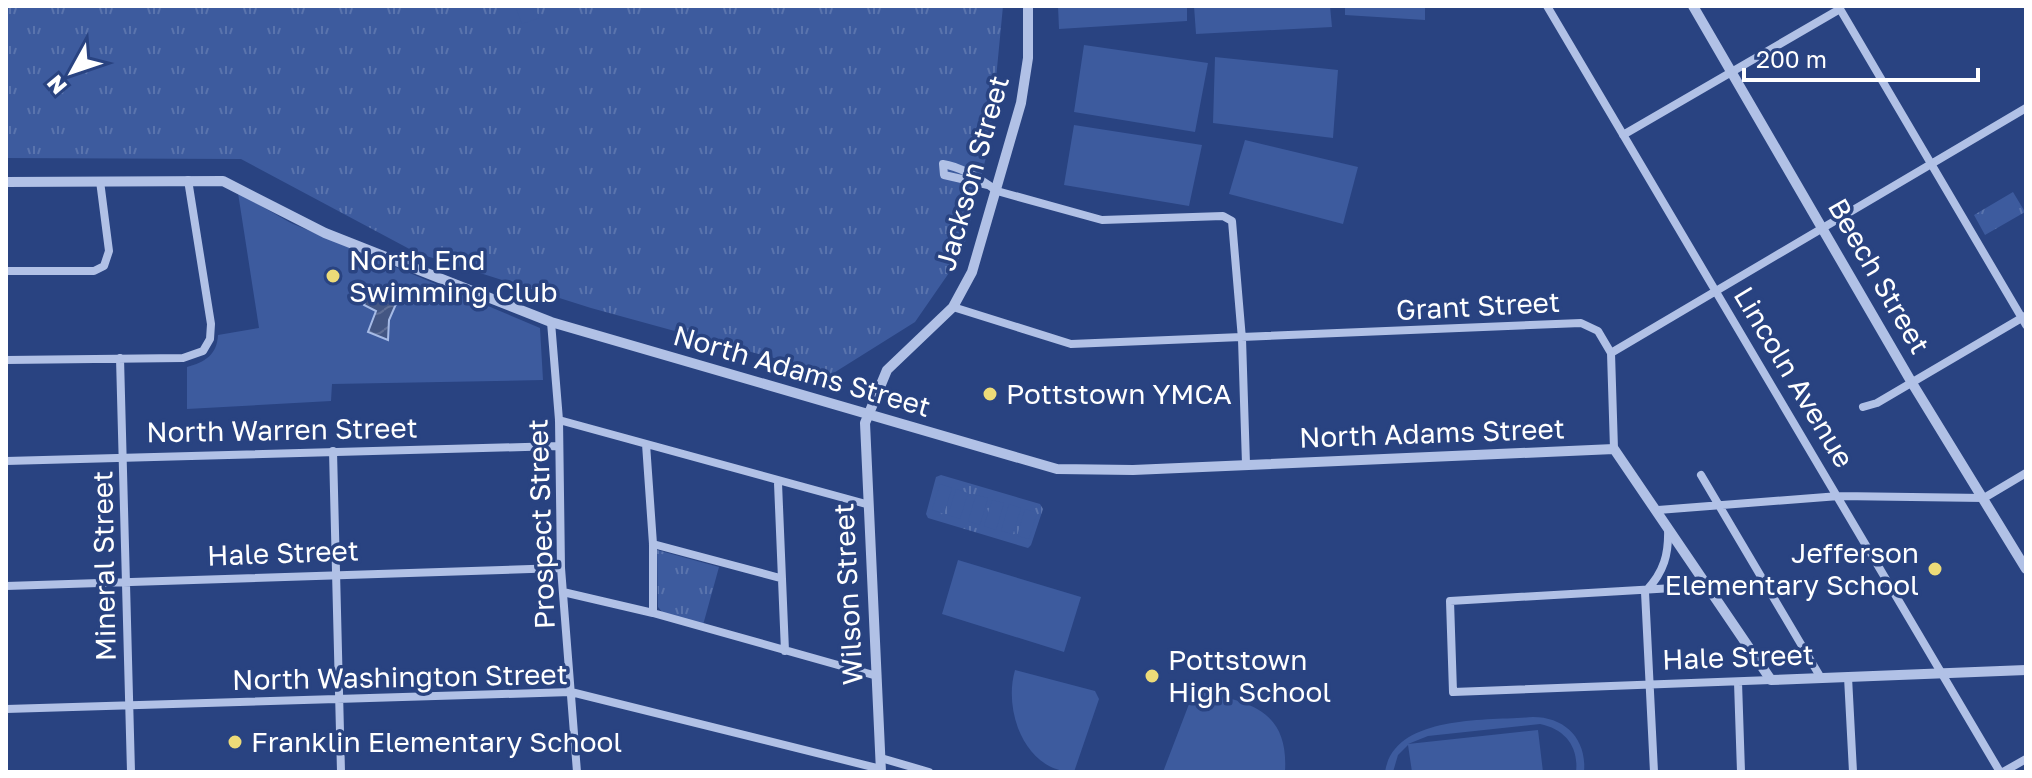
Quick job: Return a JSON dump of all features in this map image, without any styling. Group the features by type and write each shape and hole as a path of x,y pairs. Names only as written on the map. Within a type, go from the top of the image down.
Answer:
{"street":[{"name":"Jackson Street","path":"867,414 876,389 892,364 953,307 972,272 992,188 1021,103 1028,58 1028,6"},
{"name":"Lincoln Avenue","path":"1547,6 1839,496 1940,674 2002,772"},
{"name":"Beech Street","path":"1693,6 1912,383 2026,569"},
{"path":"1623,135 1840,9 2025,320 1877,403 1863,407"},
{"path":"1771,680 1614,449 1611,353 2026,108"},
{"path":"992,188 943,164 944,175 1102,220 1223,216 1232,221 1242,339 1246,464"},
{"path":"6,360 191,358 203,351 210,339 188,180"},
{"name":"North Adams Street","path":"6,182 188,180 229,183 305,225 551,322 1057,469 1105,470 1614,449"},
{"path":"6,271 94,271 104,266 109,251 100,181"},
{"name":"Grant Street","path":"953,307 1071,344 1581,323 1598,331 1611,353"},
{"name":"Prospect Street","path":"551,322 559,420 561,568 577,772"},
{"name":"Mineral Street","path":"120,358 131,772"},
{"name":"Wilson Street","path":"867,414 864,427 866,504 881,766"},
{"path":"559,420 778,483 866,504"},
{"path":"646,444 653,544 653,613"},
{"name":"North Warren Street","path":"6,461 559,446"},
{"path":"333,451 341,772"},
{"path":"1658,510 1839,496 1984,498 2026,473"},
{"path":"1701,475 1821,678"},
{"path":"778,483 785,651"},
{"path":"1654,772 1645,592 1660,574 1667,559 1668,525"},
{"path":"653,544 780,578"},
{"name":"Hale Street","path":"6,586 561,568"},
{"path":"1645,592 1708,586"},
{"path":"563,592 653,613 877,676"},
{"name":"Hale Street","path":"1645,592 1450,601 1453,692 2026,670"},
{"path":"1848,677 1853,772"},
{"path":"1738,682 1741,772"},
{"name":"North Washington Street","path":"6,709 571,692 881,766 929,772"},
{"path":"2002,772 2026,759"}],"green space":[{"path":"6,6 1003,6 990,141 962,254 915,322 832,374 591,308 417,253 241,159 6,158"},
{"path":"535,6 539,18 522,24 516,8"},
{"path":"1058,6 1187,6 1187,21 1059,29"},
{"path":"1194,6 1330,6 1332,27 1196,34"},
{"path":"1345,6 1425,6 1425,20 1345,15"},
{"path":"1084,45 1208,63 1195,132 1074,112"},
{"path":"1215,57 1338,70 1333,138 1213,123"},
{"path":"1074,125 1202,145 1189,206 1064,185"},
{"path":"1245,140 1358,167 1343,224 1229,194"},
{"path":"2013,192 2025,212 1985,235 1974,215"},
{"name":"North End Swimming Club","path":"238,193 291,223 540,328 543,380 332,384 331,401 187,409 187,367 209,357 218,335 259,328"},
{"path":"941,475 1040,504 1043,509 1031,545 1028,548 928,518 926,514 936,477"},
{"path":"940,484 952,488 944,514 932,510"},
{"path":"956,489 968,493 960,519 948,515"},
{"path":"976,495 988,498 980,525 968,521"},
{"path":"992,500 1004,503 996,530 984,526"},
{"path":"1009,504 1021,508 1013,534 1001,531"},
{"path":"1025,509 1037,513 1029,539 1017,536"},
{"path":"657,550 719,567 703,625 663,613 658,607"},
{"path":"958,560 1081,597 1064,652 942,614"},
{"path":"1015,670 1095,691 1099,699 1074,772 1042,762 1022,736 1012,703"},
{"path":"1194,691 1231,699 1261,711 1280,734 1285,772 1163,772"},
{"path":"1533,717 1555,721 1572,732 1582,749 1584,772 1576,772 1573,747 1568,740 1557,730 1540,724 1428,736 1408,744 1538,730 1543,772 1412,772 1408,745 1398,755 1393,772 1385,772 1392,753 1405,740 1424,730 1468,721"}],"water":[{"path":"368,293 396,304 389,320 388,340 368,332 376,311 364,305"}],"place":[{"name":"North End Swimming Club","path":"333,276"},
{"name":"Pottstown YMCA","path":"990,394"},
{"name":"Jefferson Elementary School","path":"1935,569"},
{"name":"Pottstown High School","path":"1152,676"},
{"name":"Franklin Elementary School","path":"235,742"}]}
